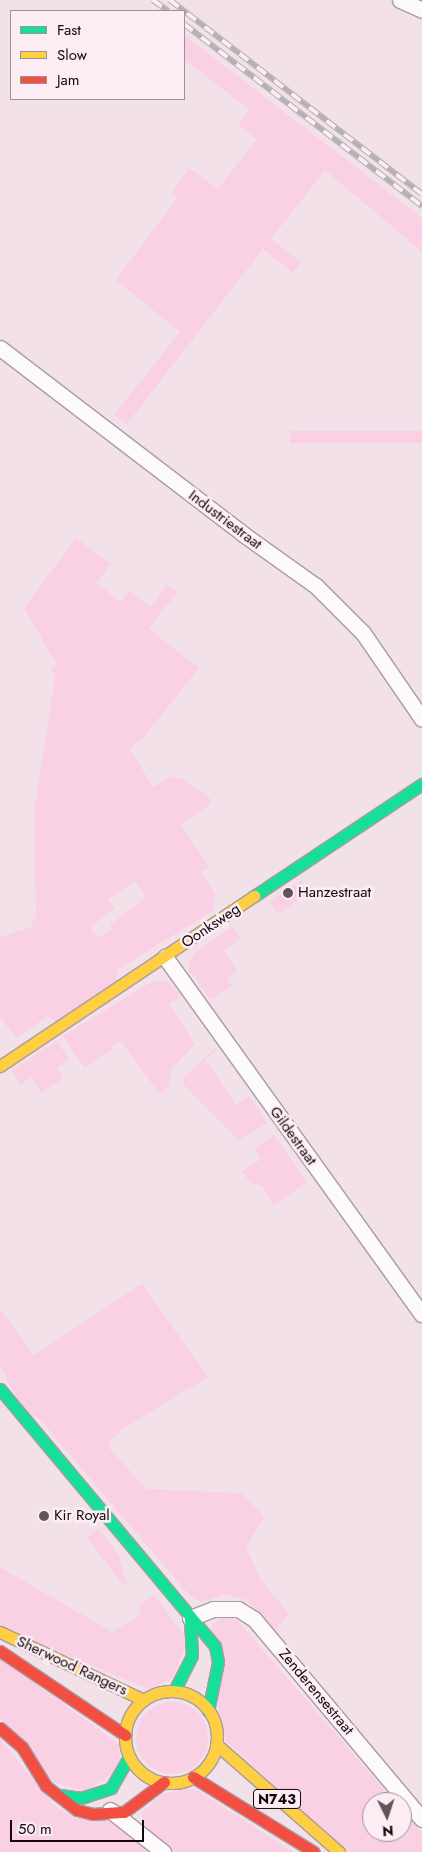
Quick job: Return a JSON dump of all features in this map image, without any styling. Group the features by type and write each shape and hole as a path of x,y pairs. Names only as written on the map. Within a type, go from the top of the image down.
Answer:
{"main road":[{"name":"Oonksweg","path":"0,1066 422,784"},
{"path":"0,1389 215,1646 218,1662 208,1711"},
{"path":"174,1691 192,1656 190,1618"},
{"name":"Sherwood Rangers","path":"0,1632 144,1700"},
{"name":"Sherwood Rangers","path":"0,1651 125,1735"},
{"path":"174,1691 187,1694 208,1711 216,1732 216,1744 204,1768 193,1777 164,1782 148,1776 129,1757 125,1735 134,1710 144,1700 153,1695 174,1691"},
{"path":"0,1728 22,1747 46,1786 77,1810 93,1814 115,1814 138,1804 164,1782"},
{"name":"N743","path":"216,1744 340,1852"},
{"path":"57,1795 94,1796 111,1788 129,1757"},
{"name":"N743","path":"193,1777 314,1852"}],"street":[{"path":"400,0 422,10"},
{"name":"Industriestraat","path":"0,348 243,534 316,586 363,633 422,719"},
{"name":"Gildestraat","path":"165,957 422,1314"},
{"name":"Zenderensestraat","path":"190,1618 213,1609 238,1609 254,1619 422,1819"},
{"path":"94,1796 164,1852"}],"shaded area":[{"path":"185,36 422,218 422,252 325,170 271,239 301,262 293,273 263,249 127,424 114,415 180,332 116,280 177,198 171,193 189,168 218,189 256,140 238,124 250,110 185,60"},
{"path":"290,431 422,431 422,443 290,443"},
{"path":"76,538 111,564 96,583 121,602 129,591 150,607 167,585 177,592 149,629 199,668 143,738 130,749 153,787 171,776 184,780 208,796 212,803 181,825 209,867 201,872 215,894 213,911 117,970 117,980 56,1021 48,1016 16,1038 0,1017 0,937 31,927 36,915 34,813 55,677 51,669 57,665 24,608","holes":["135,881 146,897 110,925 112,929 98,938 90,927 115,909 108,899"]},
{"path":"302,880 307,894 278,914 269,902"},
{"path":"233,926 241,938 224,950 237,971 227,978 232,986 210,1000 195,976 188,973 189,961 197,951"},
{"path":"153,981 167,982 181,995 169,1004 195,1044 172,1068 168,1087 160,1095 121,1041 111,1047 113,1050 84,1068 63,1036"},
{"path":"57,1041 69,1059 57,1068 63,1078 41,1093 31,1077 20,1085 11,1071"},
{"path":"216,1048 218,1050 205,1059 236,1105 249,1096 267,1123 239,1141 184,1085 184,1077"},
{"path":"274,1135 307,1182 274,1205 262,1186 250,1183 242,1171 260,1160 255,1148"},
{"path":"142,1284 208,1377 121,1430 110,1441 110,1449 146,1489 241,1493 264,1517 246,1547 261,1580 289,1614 273,1632 247,1600 224,1594 202,1602 191,1597 38,1417 27,1412 18,1400 0,1366 0,1309 34,1355"},
{"path":"98,1528 118,1554 127,1584 124,1586 87,1538"},
{"path":"0,1567 112,1632 140,1615 139,1606 153,1594 184,1635 186,1642 173,1678 148,1689 0,1627"},
{"path":"224,1616 235,1618 386,1792 362,1792 362,1842 412,1842 412,1821 422,1832 422,1852 347,1852 226,1741 218,1707 211,1625"},
{"path":"0,1658 119,1744 120,1757 116,1771 84,1792 52,1781 0,1718"},
{"path":"172,1702 192,1708 202,1718 208,1738 202,1758 192,1768 172,1774 152,1768 142,1758 136,1738 142,1718 152,1708"},
{"path":"0,1739 56,1807 68,1814 107,1820 150,1852 0,1852"},
{"path":"185,1789 195,1789 293,1852 174,1852 148,1832 141,1813 163,1794"}],"railway":[{"path":"153,0 167,10"},
{"path":"170,0 183,10"},
{"path":"185,12 422,194"},
{"path":"185,25 422,206"}],"traffic: fast":[{"path":"254,896 422,784"},
{"path":"0,1389 215,1646 218,1662 208,1711"},
{"path":"174,1691 192,1656 190,1618"},
{"path":"60,1795 81,1798 111,1788 129,1757"}],"traffic: slow":[{"path":"0,1066 254,896"},
{"path":"0,1632 144,1700"},
{"path":"171,1691 188,1695 203,1705 213,1720 217,1737 213,1754 203,1769 188,1779 171,1783 154,1779 139,1769 129,1754 125,1737 129,1720 139,1705 154,1695 171,1691"},
{"path":"216,1744 339,1852"}],"traffic: jam":[{"path":"0,1651 125,1735"},
{"path":"0,1728 22,1747 46,1786 77,1810 93,1814 124,1812 164,1782"},
{"path":"193,1777 314,1852"}],"place":[{"name":"Hanzestraat","path":"288,893"},
{"name":"Kir Royal","path":"44,1516"}]}
